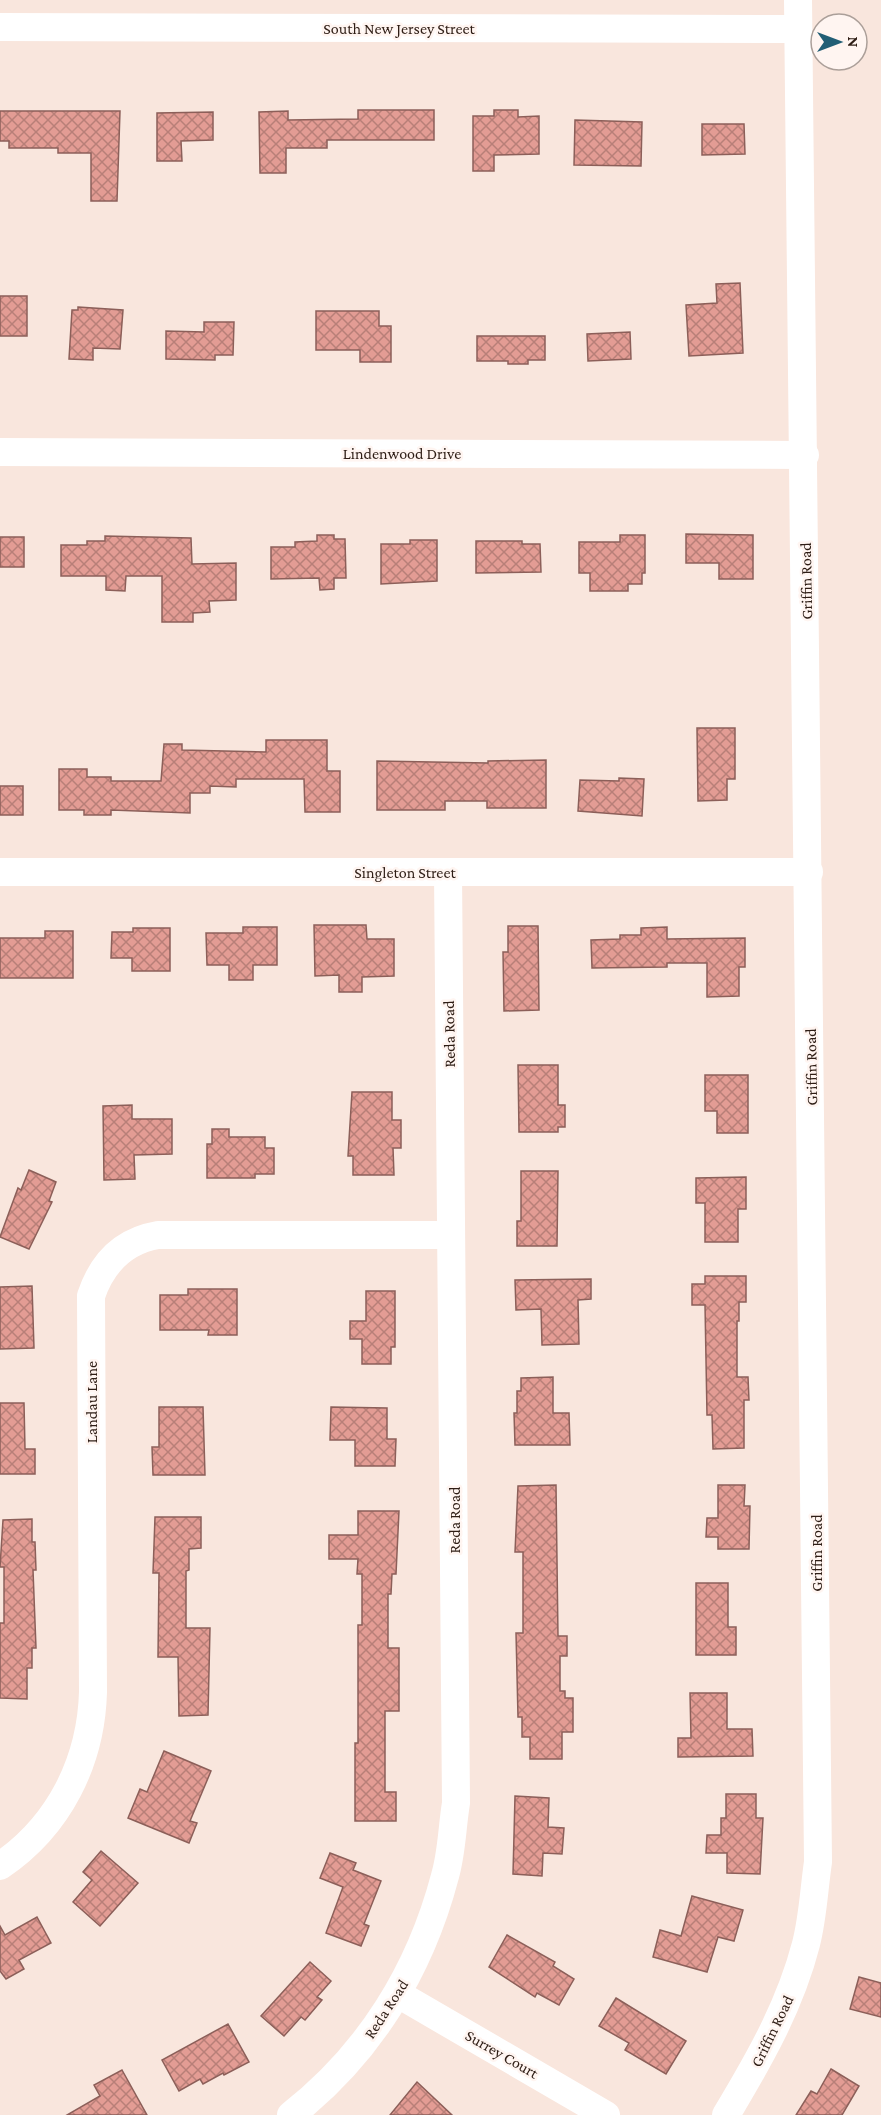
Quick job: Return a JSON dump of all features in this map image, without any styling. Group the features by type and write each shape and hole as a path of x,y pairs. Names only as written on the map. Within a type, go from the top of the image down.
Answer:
{"street":[{"name":"Griffin Road","path":"726,2115 764,2051 790,1994 806,1944 818,1862 805,455 798,0"},
{"name":"South New Jersey Street","path":"0,27 798,29"},
{"name":"Lindenwood Drive","path":"0,452 805,455"},
{"name":"Singleton Street","path":"0,872 809,872"},
{"name":"Reda Road","path":"291,2115 355,2054 398,1994 422,1946 440,1896 456,1803 448,872"},
{"name":"Landau Lane","path":"0,1866 23,1849 58,1810 82,1764 92,1713 91,1296 98,1276 118,1251 137,1240 158,1235 451,1235"},
{"name":"Surrey Court","path":"398,1994 606,2115"}],"building":[{"path":"358,110 434,110 434,140 327,140 327,148 286,148 286,173 260,173 259,112 288,111 288,120 358,119"},
{"path":"494,110 518,110 518,117 539,116 539,154 494,155 494,171 473,171 473,116 494,116"},
{"path":"0,111 120,111 117,201 91,201 91,153 58,153 58,148 9,148 9,141 0,141"},
{"path":"213,112 213,140 181,141 182,161 157,161 157,113"},
{"path":"575,120 642,122 641,166 574,165"},
{"path":"702,124 744,124 745,154 702,155"},
{"path":"740,283 743,353 689,356 686,305 717,303 716,284"},
{"path":"0,296 27,296 27,336 0,336"},
{"path":"78,307 123,310 120,349 93,348 93,360 69,359 72,310 78,310"},
{"path":"316,311 379,311 379,326 391,326 391,362 360,362 360,350 316,350"},
{"path":"204,322 234,322 233,355 215,355 215,360 166,359 166,331 204,332"},
{"path":"630,332 631,359 588,361 587,334"},
{"path":"477,336 545,336 545,360 528,360 528,364 508,364 508,361 477,361"},
{"path":"686,534 753,535 753,579 719,579 719,563 686,563"},
{"path":"317,535 334,535 334,539 345,539 346,578 334,578 334,589 320,590 319,578 271,579 271,547 295,547 295,542 317,541"},
{"path":"620,535 645,535 645,573 642,573 642,584 628,584 628,591 590,591 590,573 579,573 579,542 620,542"},
{"path":"105,536 191,538 192,564 236,563 236,600 209,601 210,612 193,613 193,622 162,622 162,576 126,576 125,591 106,590 106,576 61,576 61,545 87,545 87,541 105,541"},
{"path":"0,537 24,537 24,567 0,567"},
{"path":"410,540 437,540 437,581 381,584 381,544 410,544"},
{"path":"476,541 522,541 522,544 540,544 541,572 476,573"},
{"path":"697,728 735,728 735,779 727,779 727,800 698,801"},
{"path":"266,740 327,740 327,771 340,771 340,812 305,812 304,779 236,779 236,787 210,786 210,793 190,793 190,813 111,810 111,815 84,815 84,810 59,810 59,769 87,769 87,777 111,777 111,781 161,781 164,744 182,744 182,750 266,752"},
{"path":"546,760 546,808 487,808 487,801 445,801 445,810 377,810 377,761 488,763 488,761"},
{"path":"619,778 644,779 642,816 578,811 580,780 619,781"},
{"path":"0,786 23,786 23,815 0,815"},
{"path":"314,925 366,925 367,939 394,939 394,976 362,977 362,992 339,992 339,975 315,976"},
{"path":"508,926 538,926 539,1010 504,1011 503,952 508,952"},
{"path":"243,927 277,927 277,965 253,965 253,980 229,980 229,965 207,965 206,933 243,933"},
{"path":"667,927 667,939 745,938 745,967 739,967 739,996 707,997 707,963 667,963 667,967 592,968 591,940 620,939 620,935 641,935 641,928"},
{"path":"133,928 170,928 170,971 132,971 132,958 111,958 112,932 133,932"},
{"path":"45,931 73,931 73,978 0,978 0,938 45,938"},
{"path":"518,1065 558,1065 558,1105 565,1105 565,1127 558,1127 558,1132 519,1132"},
{"path":"705,1075 748,1075 748,1133 717,1133 717,1111 705,1111"},
{"path":"352,1092 392,1092 392,1120 401,1120 401,1148 393,1148 394,1175 353,1175 353,1156 348,1156"},
{"path":"132,1105 132,1119 172,1119 172,1154 134,1155 135,1179 104,1180 103,1106"},
{"path":"212,1129 229,1129 229,1137 265,1137 265,1148 274,1148 274,1174 255,1174 255,1178 207,1178 207,1144 212,1144"},
{"path":"29,1170 56,1182 49,1201 52,1202 29,1249 0,1237 18,1188 21,1190"},
{"path":"521,1171 558,1171 557,1246 517,1246 517,1221 521,1221"},
{"path":"746,1177 746,1209 738,1209 738,1242 705,1242 705,1203 696,1203 696,1178"},
{"path":"705,1276 746,1276 746,1302 739,1302 739,1321 737,1321 737,1377 748,1377 749,1400 744,1400 744,1448 713,1449 712,1415 707,1415 705,1305 692,1305 692,1284 705,1284"},
{"path":"591,1279 591,1299 578,1300 579,1344 542,1345 541,1309 516,1310 515,1280"},
{"path":"32,1286 34,1348 0,1349 0,1287"},
{"path":"188,1289 237,1289 237,1335 208,1335 209,1330 160,1330 160,1295 188,1295"},
{"path":"366,1291 395,1291 395,1347 391,1347 391,1364 362,1364 362,1339 350,1339 350,1321 366,1321"},
{"path":"553,1377 553,1413 569,1413 570,1445 515,1445 514,1413 517,1413 517,1391 521,1391 521,1378"},
{"path":"0,1403 24,1403 25,1449 35,1449 35,1474 0,1474"},
{"path":"159,1407 203,1407 205,1475 153,1475 152,1447 159,1447"},
{"path":"331,1407 387,1408 387,1439 396,1439 395,1466 355,1466 355,1440 330,1440"},
{"path":"556,1485 558,1636 567,1636 567,1656 560,1656 560,1691 565,1691 565,1698 573,1698 573,1732 562,1732 562,1759 530,1759 530,1737 522,1737 522,1717 518,1717 516,1633 523,1633 523,1552 515,1552 518,1486"},
{"path":"718,1485 745,1485 744,1506 750,1506 749,1549 718,1549 718,1537 706,1537 707,1518 718,1518"},
{"path":"358,1511 399,1511 396,1574 392,1574 391,1594 388,1594 388,1648 399,1648 399,1711 385,1711 385,1792 396,1792 396,1821 355,1821 355,1743 358,1743 358,1625 362,1625 362,1574 357,1574 358,1559 329,1559 329,1535 358,1535"},
{"path":"155,1517 201,1517 201,1548 189,1549 189,1570 186,1571 186,1628 210,1628 208,1715 179,1716 178,1657 158,1657 159,1573 153,1573"},
{"path":"32,1519 36,1570 33,1570 36,1648 32,1648 32,1668 27,1668 27,1699 0,1698 0,1623 4,1623 4,1567 0,1567 3,1520"},
{"path":"696,1583 728,1583 728,1627 736,1627 736,1655 696,1655"},
{"path":"690,1693 727,1693 727,1729 752,1729 753,1756 678,1757 678,1738 691,1738"},
{"path":"164,1751 211,1771 190,1821 197,1823 189,1843 128,1818 140,1789 147,1792"},
{"path":"726,1794 756,1794 756,1818 763,1818 760,1874 727,1873 727,1853 706,1853 707,1835 721,1835 721,1818 726,1818"},
{"path":"515,1796 549,1798 548,1827 564,1828 562,1854 543,1853 542,1876 513,1874"},
{"path":"101,1851 138,1883 100,1926 73,1902 92,1880 83,1872"},
{"path":"330,1853 356,1863 353,1870 381,1881 364,1924 369,1926 361,1946 326,1933 343,1887 320,1878"},
{"path":"692,1896 743,1910 734,1941 718,1937 707,1972 653,1957 660,1930 681,1936"},
{"path":"37,1917 51,1943 19,1960 24,1969 6,1979 0,1971 0,1926 5,1935"},
{"path":"507,1935 555,1962 553,1966 574,1979 559,2005 537,1993 535,1997 489,1967"},
{"path":"310,1962 331,1981 317,1997 322,2000 305,2020 301,2017 284,2036 261,2016"},
{"path":"859,1977 881,1983 881,2017 850,2009"},
{"path":"616,1998 686,2041 666,2074 625,2050 629,2043 599,2026"},
{"path":"228,2024 249,2062 203,2084 200,2079 179,2091 162,2060"},
{"path":"831,2069 859,2086 842,2115 796,2115 811,2091 817,2094"},
{"path":"122,2070 147,2115 67,2115 100,2096 94,2085"},
{"path":"417,2082 452,2115 390,2115"}]}
